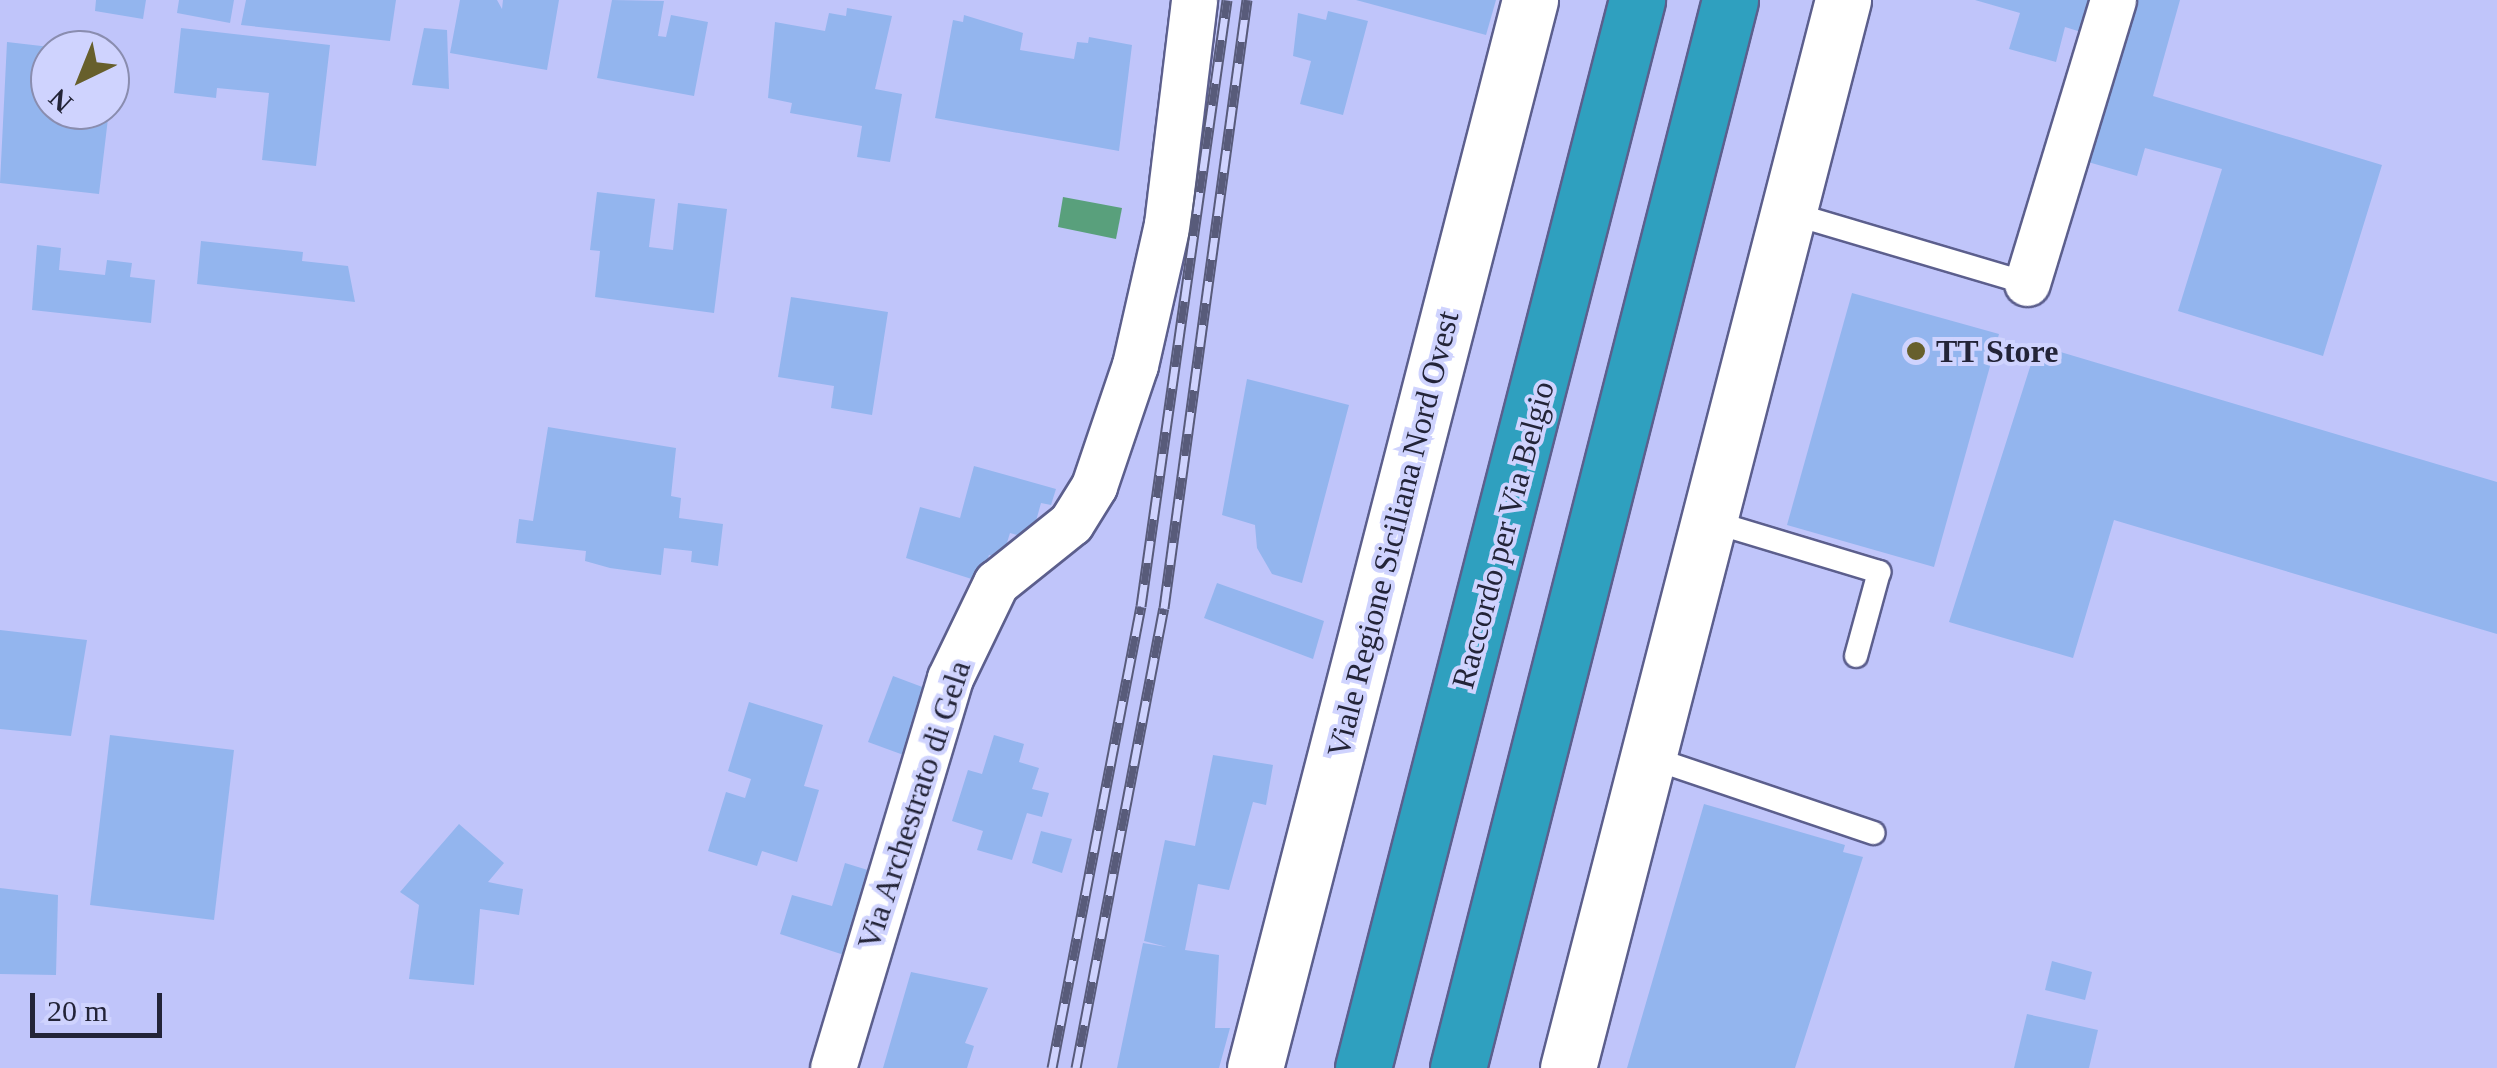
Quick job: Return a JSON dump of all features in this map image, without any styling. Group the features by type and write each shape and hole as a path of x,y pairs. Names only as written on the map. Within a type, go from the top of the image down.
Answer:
{"highway":[{"name":"Raccordo per Via Belgio","path":"1363,1068 1637,0"},
{"path":"1458,1068 1730,0"}],"street":[{"name":"Via Archestrato di Gela","path":"832,1068 950,678 996,583 1071,523 1094,486 1135,364 1167,224 1194,0"},
{"name":"Viale Regione Siciliana Nord Ovest","path":"1255,1068 1530,0"},
{"path":"1568,1068 1842,0"},
{"path":"2027,282 2113,0"}],"lane":[{"path":"1790,213 2027,282"},
{"path":"1710,521 1879,572 1856,656"},
{"path":"1648,757 1873,833"}],"shaded area":[{"path":"1063,197 1122,208 1116,239 1058,227"}],"building":[{"path":"96,0 146,0 143,19 95,11"},
{"path":"179,0 234,0 230,23 177,13"},
{"path":"246,0 396,0 390,41 241,25"},
{"path":"460,0 497,0 502,9 503,0 559,0 547,70 450,53"},
{"path":"612,0 664,1 658,36 666,37 671,15 708,22 694,96 597,78"},
{"path":"1356,0 1496,0 1486,35"},
{"path":"1975,0 2100,0 2081,32 2065,27 2056,62 2009,49 2020,13"},
{"path":"2134,0 2180,0 2153,96 2382,165 2323,356 2178,311 2222,169 2145,148 2137,176 2088,162"},
{"path":"847,8 892,16 875,89 902,94 890,162 857,157 862,126 790,113 792,103 768,98 775,22 825,31 829,13 846,16"},
{"path":"1328,11 1368,21 1343,115 1300,104 1311,61 1293,56 1298,13 1326,20"},
{"path":"964,15 1023,33 1020,50 1074,59 1077,42 1088,43 1089,37 1132,45 1119,151 935,118 953,20 963,22"},
{"path":"181,28 330,45 316,166 262,160 269,93 217,88 216,98 174,93"},
{"path":"424,28 447,30 449,89 412,85"},
{"path":"7,42 30,45 30,130 107,130 99,194 0,183"},
{"path":"597,192 655,199 649,247 673,250 678,203 727,209 714,313 595,297 600,251 590,250"},
{"path":"201,241 303,252 302,261 348,266 355,302 197,284"},
{"path":"37,245 61,248 59,270 105,275 107,260 132,263 130,277 155,280 151,323 32,310"},
{"path":"1852,293 1999,334 1934,567 1787,525"},
{"path":"791,297 888,312 872,415 831,408 834,386 778,377"},
{"path":"2037,345 2497,482 2497,634 2114,520 2073,658 1949,622"},
{"path":"1247,379 1349,405 1302,583 1272,574 1257,548 1255,525 1222,515"},
{"path":"548,427 676,448 671,496 681,498 679,518 723,524 718,566 691,562 692,551 664,548 661,575 585,561 586,551 516,543 519,519 533,521"},
{"path":"974,466 1056,489 1051,505 1041,503 1031,539 1010,533 1002,559 989,555 981,582 906,558 920,507 960,518"},
{"path":"1217,583 1324,621 1313,659 1204,618"},
{"path":"0,630 87,640 71,736 0,729"},
{"path":"893,676 933,691 909,757 868,742"},
{"path":"749,702 823,725 804,786 819,790 797,862 762,851 757,866 708,851 726,792 745,798 751,779 728,771"},
{"path":"110,735 234,750 214,920 90,905"},
{"path":"994,735 1024,744 1019,762 1039,768 1032,789 1049,793 1042,817 1027,813 1012,860 977,850 983,831 952,821 968,770 982,774"},
{"path":"1213,755 1273,765 1266,805 1253,802 1229,890 1198,884 1185,950 1219,955 1215,1028 1230,1028 1219,1068 1117,1068 1143,943 1167,947 1144,941 1165,840 1195,846"},
{"path":"1704,804 1845,845 1843,852 1863,857 1795,1068 1627,1068"},
{"path":"459,824 504,863 488,882 523,889 519,915 480,909 474,985 409,979 419,905 400,892"},
{"path":"1041,831 1072,839 1062,873 1032,863"},
{"path":"845,863 871,871 844,955 780,934 792,895 832,906"},
{"path":"0,888 58,895 56,975 0,974"},
{"path":"2052,961 2092,972 2085,1000 2045,990"},
{"path":"911,972 988,988 965,1043 974,1046 967,1068 883,1068"},
{"path":"2027,1014 2098,1030 2089,1068 2014,1068"}],"railway":[{"path":"1052,1068 1141,606 1227,0"},
{"path":"1076,1068 1164,608 1247,0"}],"place":[{"name":"TT Store","path":"1916,351"}]}
